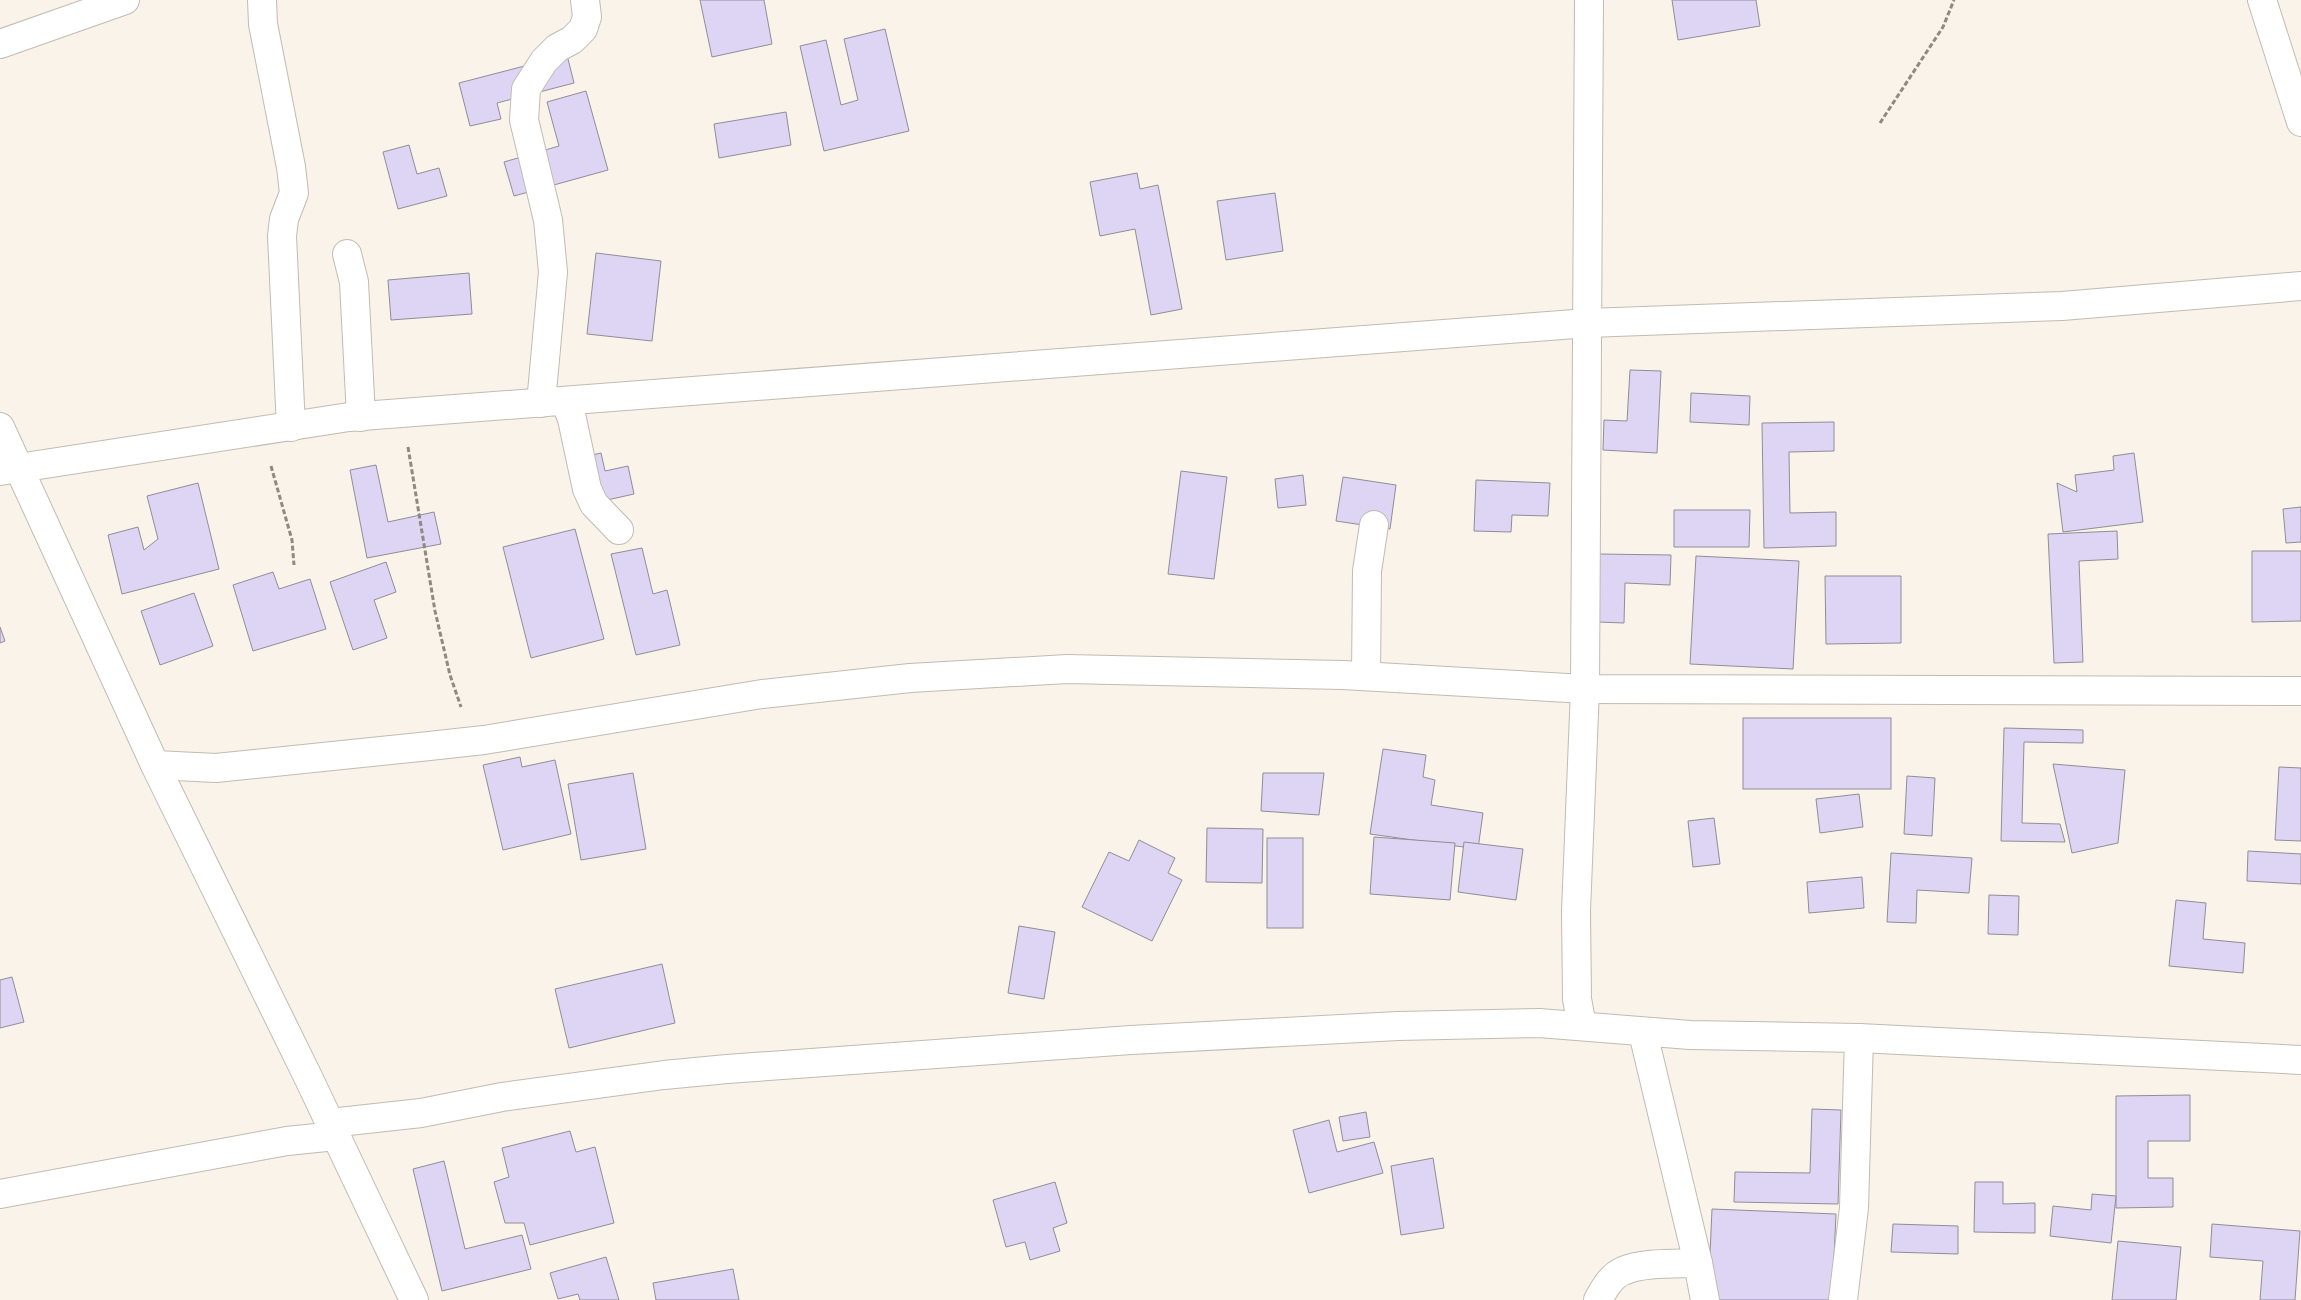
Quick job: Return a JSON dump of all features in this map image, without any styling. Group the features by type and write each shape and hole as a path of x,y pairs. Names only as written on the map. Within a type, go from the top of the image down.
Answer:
{"street":[{"path":"0,44 125,0"},
{"path":"262,0 264,31 292,167 294,193 284,218 282,236 291,427"},
{"path":"585,0 587,17 583,29 572,40 557,48 544,60 526,89 524,120 548,220 553,272 553,402 572,419 587,489 594,504 619,530"},
{"path":"1582,1026 1577,999 1576,911 1585,689 1589,0"},
{"path":"2262,0 2301,122"},
{"path":"347,254 354,282 361,417"},
{"path":"10,470 262,431 403,413 1588,323 2062,306 2301,286"},
{"path":"0,427 10,470 333,1130 414,1300"},
{"path":"1366,676 1367,570 1374,525"},
{"path":"155,765 216,768 484,740 762,694 910,678 1067,668 1366,676 1585,689 2301,691"},
{"path":"0,1194 287,1141 333,1130 502,1098 655,1076 727,1069 1131,1040 1398,1026 1540,1023 1643,1033 1859,1038 2301,1060"},
{"path":"1643,1033 1698,1262 1705,1300"},
{"path":"1843,1300 1854,1208 1859,1038"},
{"path":"1598,1300 1608,1282 1623,1271 1666,1264 1698,1262"}],"path":[{"path":"1880,123 1942,27 1954,0"},
{"path":"403,413 435,611 450,675 466,719 484,740"},
{"path":"262,431 292,540 294,565"}],"building":[{"path":"700,0 764,0 772,44 712,57"},
{"path":"1672,0 1756,0 1760,26 1678,40"},
{"path":"885,29 909,131 824,151 800,46 826,40 841,105 858,100 844,39"},
{"path":"567,55 574,83 497,103 501,119 470,126 459,83"},
{"path":"586,91 608,170 514,196 504,162 559,146 547,102"},
{"path":"786,112 791,145 719,158 714,124"},
{"path":"409,145 417,174 439,168 447,196 398,209 383,152"},
{"path":"1137,173 1140,189 1158,185 1182,309 1151,315 1135,229 1100,236 1090,182"},
{"path":"1275,193 1283,251 1226,260 1217,201"},
{"path":"596,253 661,261 652,341 587,334"},
{"path":"469,273 472,314 391,320 388,280"},
{"path":"1630,370 1661,371 1657,453 1603,450 1604,420 1627,421"},
{"path":"1691,393 1750,396 1749,425 1690,422"},
{"path":"1834,422 1834,451 1789,452 1790,513 1836,512 1836,546 1764,548 1762,423"},
{"path":"601,453 605,471 628,466 634,494 589,504 579,458"},
{"path":"2134,453 2143,522 2063,532 2057,483 2077,492 2075,475 2114,470 2113,456"},
{"path":"376,465 388,522 434,512 441,544 367,558 350,470"},
{"path":"1181,471 1227,477 1214,579 1168,574"},
{"path":"1303,475 1306,505 1278,508 1275,479"},
{"path":"1343,477 1396,485 1390,529 1336,521"},
{"path":"1476,480 1550,483 1548,516 1512,515 1511,532 1474,531"},
{"path":"198,483 219,569 122,594 108,535 138,527 144,550 158,539 147,496"},
{"path":"2301,507 2301,542 2286,543 2283,509"},
{"path":"1674,510 1750,510 1749,547 1674,547"},
{"path":"575,529 604,639 531,658 503,547"},
{"path":"2117,531 2118,559 2079,561 2083,662 2054,663 2048,534"},
{"path":"642,548 653,594 667,590 680,645 636,655 611,554"},
{"path":"2252,551 2301,551 2301,621 2252,622"},
{"path":"1599,554 1671,555 1670,585 1625,583 1624,623 1598,622"},
{"path":"1696,556 1799,561 1793,669 1690,664"},
{"path":"386,562 396,592 374,600 387,638 353,650 330,582"},
{"path":"273,572 279,589 310,579 326,629 253,651 233,585"},
{"path":"1825,576 1901,576 1901,643 1826,644"},
{"path":"194,593 213,646 160,665 141,611"},
{"path":"0,627 5,641 0,643"},
{"path":"1743,718 1891,718 1891,789 1743,789"},
{"path":"2004,728 2083,730 2083,743 2024,742 2022,823 2060,824 2065,842 2001,841"},
{"path":"1383,749 1426,755 1423,777 1435,780 1431,805 1483,813 1478,849 1370,834"},
{"path":"520,757 522,767 555,760 571,834 503,850 483,765"},
{"path":"2053,764 2125,770 2118,843 2072,853"},
{"path":"2279,767 2301,768 2301,841 2275,840"},
{"path":"633,773 646,849 581,860 568,784"},
{"path":"1263,773 1324,773 1319,815 1261,811"},
{"path":"1907,776 1935,778 1932,836 1904,834"},
{"path":"1859,794 1863,827 1820,833 1816,799"},
{"path":"1714,818 1720,864 1693,867 1688,821"},
{"path":"1207,828 1263,829 1262,883 1206,882"},
{"path":"1374,837 1455,843 1450,900 1370,894"},
{"path":"1267,838 1303,838 1303,928 1267,928"},
{"path":"1139,840 1175,858 1168,873 1182,880 1152,941 1082,907 1109,852 1129,861"},
{"path":"1464,842 1523,849 1516,900 1458,892"},
{"path":"2248,851 2301,854 2301,884 2247,881"},
{"path":"1891,853 1972,858 1969,893 1917,890 1916,923 1887,922"},
{"path":"1862,877 1864,908 1809,913 1807,882"},
{"path":"1989,895 2019,896 2018,935 1988,934"},
{"path":"2176,900 2206,903 2203,939 2245,943 2243,973 2169,966"},
{"path":"1019,926 1055,932 1044,999 1008,993"},
{"path":"662,964 675,1023 569,1048 555,989"},
{"path":"12,977 24,1022 0,1028 0,980"},
{"path":"2190,1095 2190,1141 2148,1141 2148,1178 2173,1178 2173,1207 2116,1208 2116,1096"},
{"path":"1812,1109 1841,1110 1838,1204 1734,1202 1735,1172 1810,1173"},
{"path":"1366,1112 1370,1137 1343,1141 1339,1117"},
{"path":"1329,1120 1337,1152 1374,1142 1383,1173 1309,1193 1293,1130"},
{"path":"570,1131 576,1152 595,1147 614,1223 530,1245 524,1223 505,1223 494,1182 509,1177 502,1148"},
{"path":"1433,1158 1444,1228 1401,1235 1391,1166"},
{"path":"444,1161 465,1249 522,1235 531,1269 442,1291 413,1169"},
{"path":"1055,1182 1067,1223 1053,1228 1060,1251 1030,1260 1025,1242 1006,1247 993,1200"},
{"path":"1975,1182 2003,1182 2003,1204 2035,1203 2035,1233 1974,1232"},
{"path":"2092,1194 2116,1196 2111,1243 2050,1236 2053,1206 2091,1210"},
{"path":"1712,1209 1836,1214 1832,1300 1708,1300"},
{"path":"1893,1224 1958,1226 1958,1254 1891,1252"},
{"path":"2212,1224 2300,1231 2295,1300 2260,1300 2263,1261 2210,1257"},
{"path":"2118,1241 2181,1247 2176,1300 2112,1300"},
{"path":"606,1257 619,1300 580,1300 578,1294 558,1299 550,1273"},
{"path":"733,1269 739,1300 656,1300 653,1283"}]}
